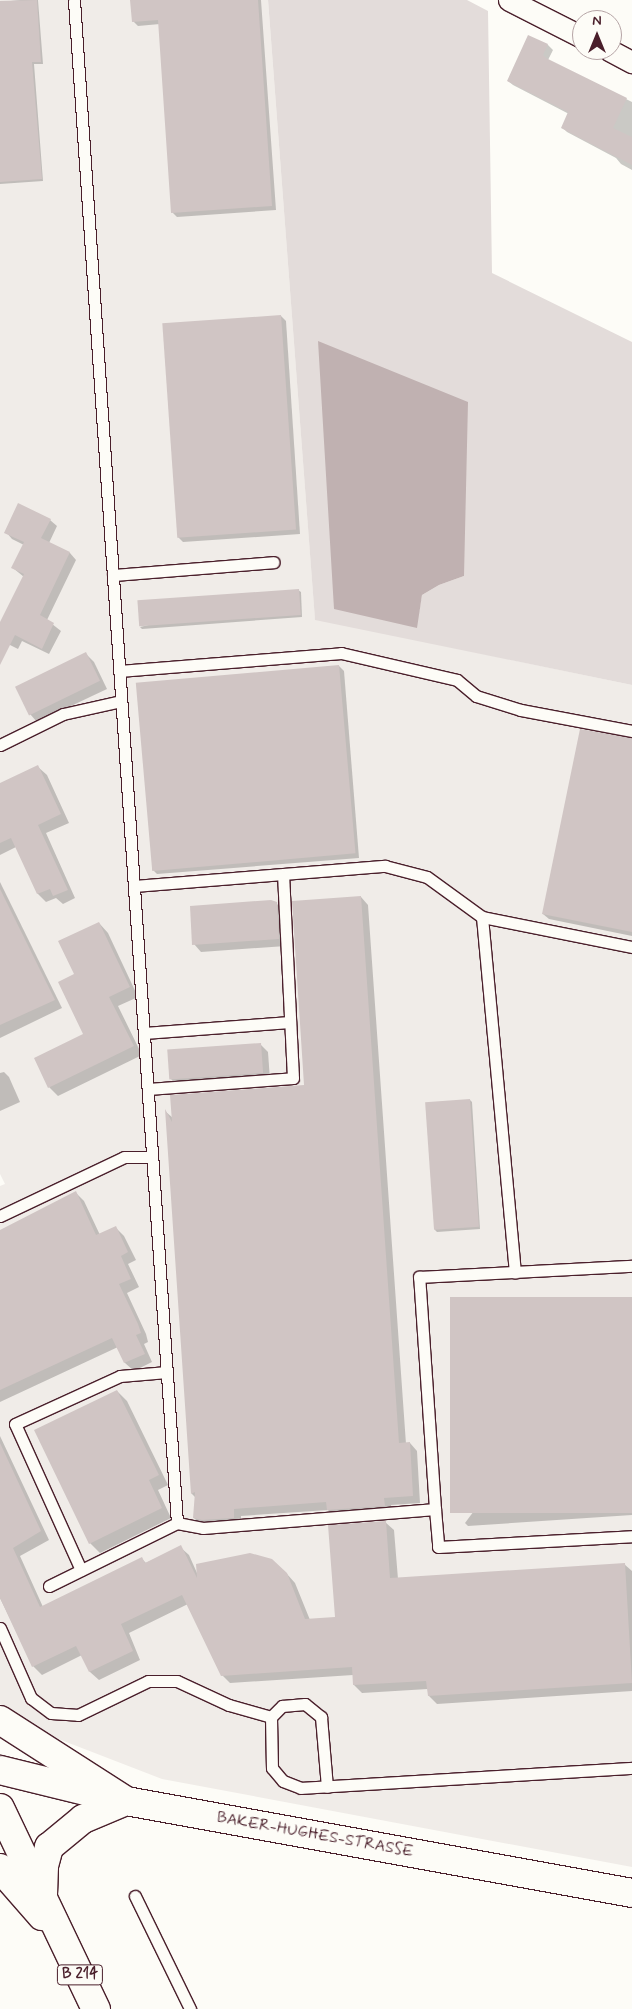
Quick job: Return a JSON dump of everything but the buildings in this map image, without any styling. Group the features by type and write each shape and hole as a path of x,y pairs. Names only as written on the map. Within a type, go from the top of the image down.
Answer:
{"street":[{"path":"508,0 572,32"},
{"path":"0,1720 126,1800"},
{"name":"BAKER-HUGHES-STRASSE","path":"0,1770 126,1800 632,1893"},
{"path":"43,1897 44,1866 49,1847 83,1819 126,1800"},
{"name":"B 214","path":"0,1808 96,2009"},
{"path":"0,1868 63,1940"}],"lane":[{"path":"74,0 177,1523"},
{"path":"113,575 273,562"},
{"path":"119,671 341,653 457,680 476,696 521,710 632,731"},
{"path":"0,745 63,714 122,701"},
{"path":"134,886 283,876 385,866 427,877 482,917 632,947"},
{"path":"148,1089 293,1078 283,876"},
{"path":"482,917 515,1272"},
{"path":"144,1033 290,1022"},
{"path":"0,1216 124,1157 152,1157"},
{"path":"632,1266 419,1278 438,1547 632,1536"},
{"path":"81,1570 15,1424 120,1376 167,1372"},
{"path":"49,1586 177,1523 203,1528 435,1509"},
{"path":"0,1628 31,1698 51,1713 78,1715 148,1681 177,1681 229,1706 271,1717"},
{"path":"327,1787 321,1717 305,1704 282,1706 271,1717 272,1768 283,1781 301,1788 327,1787 632,1768"},
{"path":"135,1896 190,2009"}],"shaded area":[{"path":"0,0 268,0 315,619 632,685 632,1867 162,1779 43,1733 0,1704 0,1186 5,1184 0,1174"},
{"path":"268,0 467,0 488,11 492,273 632,342 632,685 315,620","holes":["318,341 464,576 439,585 422,595 416,628"]},
{"path":"318,341 468,402 464,576 439,585 422,595 417,628 334,609"}]}
